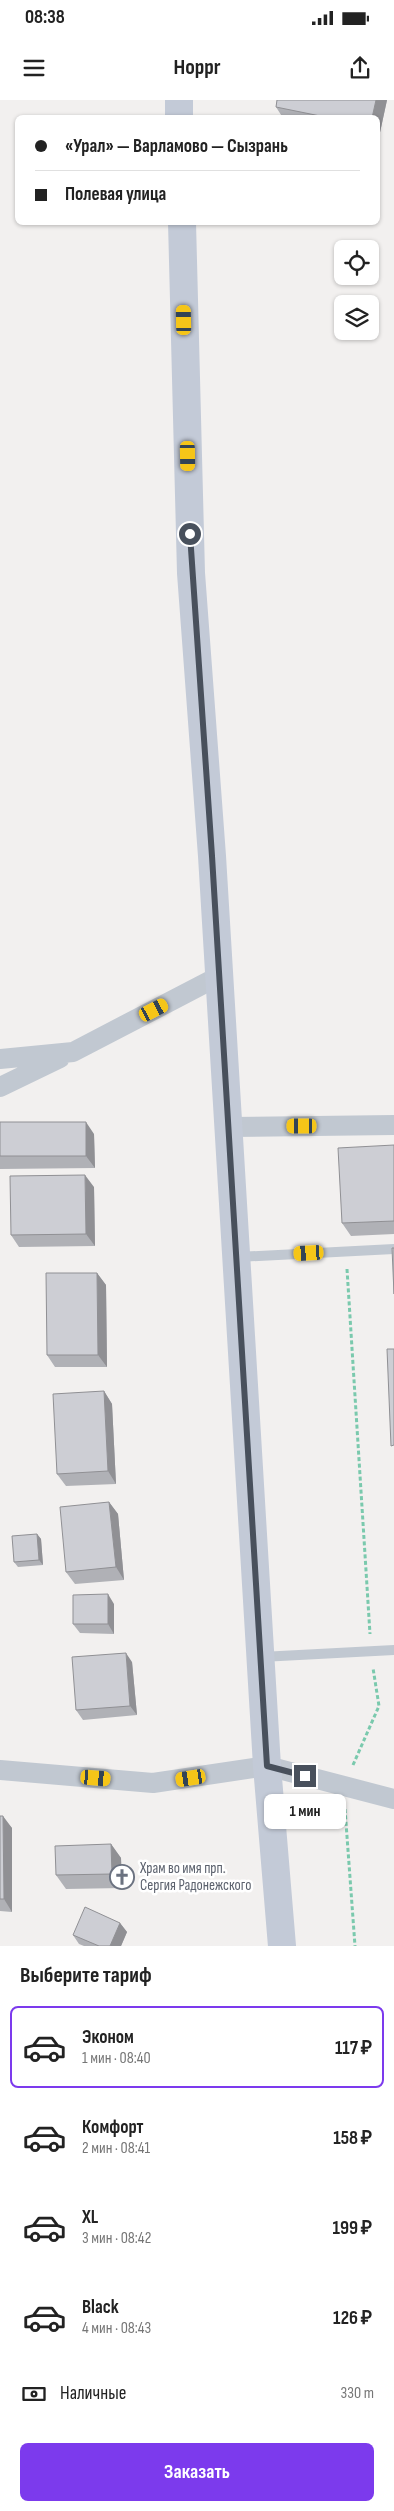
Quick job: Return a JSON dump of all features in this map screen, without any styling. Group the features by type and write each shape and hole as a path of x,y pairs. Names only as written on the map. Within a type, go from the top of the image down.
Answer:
{"main road":[{"path":"179,100 179,115"},
{"path":"182,225 191,573 219,976 267,1766 282,1946"}],"street":[{"path":"0,1087 73,1052 219,976"},
{"path":"0,1059 73,1052"},
{"path":"228,1126 394,1125"},
{"path":"0,1770 153,1783 267,1766 394,1800"}],"lane":[{"path":"236,1257 394,1249"},
{"path":"260,1657 394,1650"}],"path":[{"path":"346,1251 371,1651 379,1706 343,1786 354,1946"}],"building":[{"path":"277,100 376,100 373,115 315,115 276,107"},
{"path":"0,1122 86,1122 86,1156 0,1156"},
{"path":"394,1145 394,1221 342,1223 338,1148"},
{"path":"85,1175 86,1234 11,1235 10,1176"},
{"path":"392,1248 394,1248 394,1294"},
{"path":"46,1273 97,1273 98,1355 47,1355"},
{"path":"387,1349 394,1349 394,1445 391,1446"},
{"path":"104,1391 108,1471 57,1474 53,1394"},
{"path":"109,1502 116,1567 66,1572 60,1507"},
{"path":"37,1534 39,1560 14,1562 12,1536"},
{"path":"108,1594 108,1624 73,1624 73,1595"},
{"path":"126,1653 130,1706 76,1710 72,1657"},
{"path":"0,1816 3,1816 4,1899 0,1899"},
{"path":"111,1844 112,1874 56,1875 55,1846"},
{"path":"85,1907 120,1923 110,1946 99,1946 73,1935"}],"place":[{"name":"Храм во имя прп. Сергия Радонежского","path":"122,1877"}],"route":[{"path":"190,534 191,573 212,856 267,1766 305,1776"}]}
